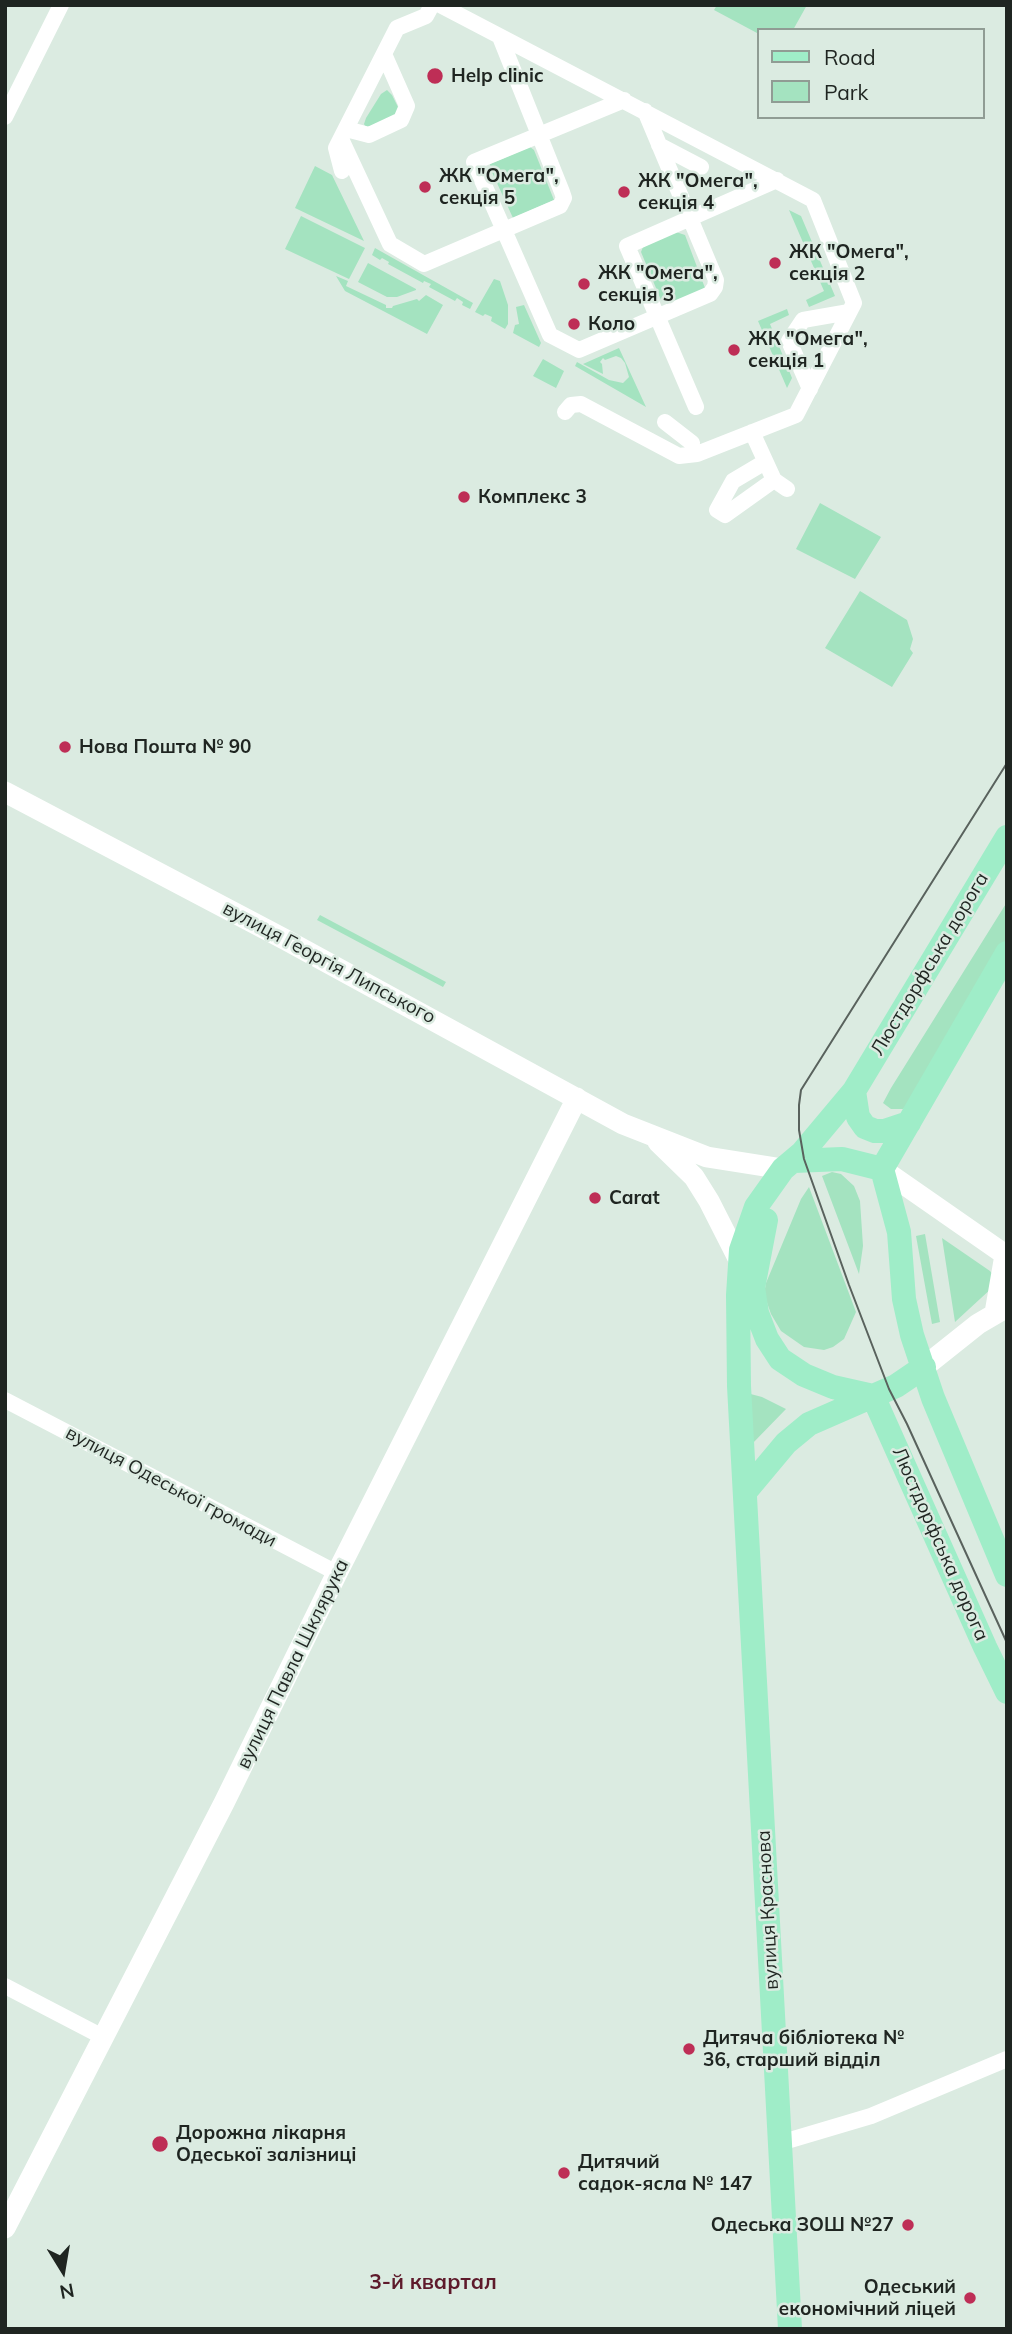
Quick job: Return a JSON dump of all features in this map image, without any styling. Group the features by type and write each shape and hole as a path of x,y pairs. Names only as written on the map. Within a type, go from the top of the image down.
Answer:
{"main road":[{"name":"Люстдорфська дорога","path":"740,1262 741,1250 756,1207 797,1163 854,1091 1007,837"},
{"path":"1007,953 882,1169 899,1232 904,1299 912,1335 933,1398 1007,1575"},
{"path":"854,1091 858,1117 865,1127 885,1131 909,1123"},
{"path":"882,1169 842,1159 797,1163 768,1214 753,1288 757,1313 767,1339 780,1359 813,1379 833,1387 886,1390"},
{"name":"вулиця Краснова","path":"740,1262 739,1357 745,1492 790,2329"},
{"path":"745,1492 786,1443 809,1424 886,1390 924,1367"},
{"name":"Люстдорфська дорога","path":"886,1390 985,1647 1007,1692"}],"street":[{"path":"5,117 61,5"},
{"path":"342,171 336,153 397,28 426,16 432,5"},
{"path":"440,5 813,200 854,303 796,415 752,432 695,448 679,456 578,403 571,405 565,412"},
{"path":"344,134 390,244 424,264 563,203 562,192 500,37"},
{"path":"344,134 369,135 401,120 407,106 384,54"},
{"path":"624,100 474,162 550,335 579,350 710,294 715,287 716,280 645,111"},
{"path":"659,145 701,167"},
{"path":"696,407 627,246 778,180"},
{"path":"810,389 789,341 803,320 849,312"},
{"path":"665,422 695,448"},
{"path":"682,423 695,448"},
{"path":"752,432 780,485 725,515 717,510 733,481 765,461"},
{"name":"вулиця Георгія Липського","path":"5,792 224,906 623,1124 707,1157 797,1163"},
{"name":"вулиця Павла Шклярука","path":"5,2228 227,1797 577,1098"},
{"name":"вулиця Георгія Липського","path":"651,1136 694,1177 753,1288"},
{"path":"882,1169 1006,1255 1001,1310 924,1367"},
{"name":"вулиця Одеської громади","path":"5,1400 337,1573"},
{"path":"5,1986 103,2037"},
{"path":"780,2143 871,2116 1007,2059"}],"green space":[{"path":"717,5 807,5 794,28 757,28 757,33 714,10"},
{"path":"387,90 399,109 397,114 366,128 366,118 381,94"},
{"path":"530,147 534,150 554,200 513,218 490,164"},
{"path":"315,166 332,175 364,241 295,208"},
{"path":"789,210 801,216 835,296 809,307 806,300 824,291"},
{"path":"301,216 365,248 349,279 285,249"},
{"path":"676,232 685,235 705,288 670,305 661,300 641,252 643,247"},
{"path":"375,248 473,303 470,309 462,305 463,302 457,298 455,301 429,287 431,284 424,281 423,283 382,258 380,260 372,255"},
{"path":"368,263 416,290 397,297 387,297 358,282"},
{"path":"336,276 348,281 346,286 386,305 386,308 417,299 419,301 426,295 443,305 427,334 345,291"},
{"path":"494,279 500,281 508,305 508,324 505,329 491,321 492,317 475,312"},
{"path":"524,305 541,343 539,347 513,333 515,325 519,324 516,307"},
{"path":"787,309 789,315 770,324 792,378 787,388 758,321"},
{"path":"619,348 646,407 575,366 577,362 609,380 623,383 629,377 621,358 603,358 600,362 603,374 583,364"},
{"path":"543,359 564,371 556,388 533,376"},
{"path":"820,503 881,537 855,579 796,549"},
{"path":"860,591 907,620 913,639 910,649 913,653 892,687 825,648"},
{"path":"1007,902 1007,939 909,1103 903,1109 891,1109 883,1103 891,1088"},
{"path":"320,915 446,982 443,987 317,920"},
{"path":"832,1172 841,1174 854,1186 860,1201 863,1246 859,1274 822,1176"},
{"path":"809,1187 856,1312 844,1339 824,1350 804,1347 781,1331 764,1294 766,1283 801,1199"},
{"path":"925,1234 940,1322 932,1324 916,1236"},
{"path":"942,1238 994,1276 993,1287 955,1322"},
{"path":"743,1392 762,1397 786,1409 752,1444"}],"tram line":[{"path":"1007,763 801,1090 799,1105 799,1130 804,1159 889,1389 1007,1643"}],"place":[{"name":"Help clinic","path":"435,76"},
{"name":"ЖК \"Омега\", секція 5","path":"425,187"},
{"name":"ЖК \"Омега\", секція 4","path":"624,192"},
{"name":"ЖК \"Омега\", секція 2","path":"775,263"},
{"name":"ЖК \"Омега\", секція 3","path":"584,284"},
{"name":"Коло","path":"574,324"},
{"name":"ЖК \"Омега\", секція 1","path":"734,350"},
{"name":"Комплекс 3","path":"464,497"},
{"name":"Нова Пошта № 90","path":"65,747"},
{"name":"Carat","path":"595,1198"},
{"name":"Дитяча бібліотека № 36, старший відділ","path":"689,2049"},
{"name":"Дорожна лікарня Одеської залізниці","path":"160,2144"},
{"name":"Дитячий садок-ясла № 147","path":"564,2173"},
{"name":"Одеська ЗОШ №27","path":"908,2225"},
{"name":"Одеський економічний ліцей","path":"970,2298"}],"district":[{"name":"3-й квартал","path":"433,2283"}]}
